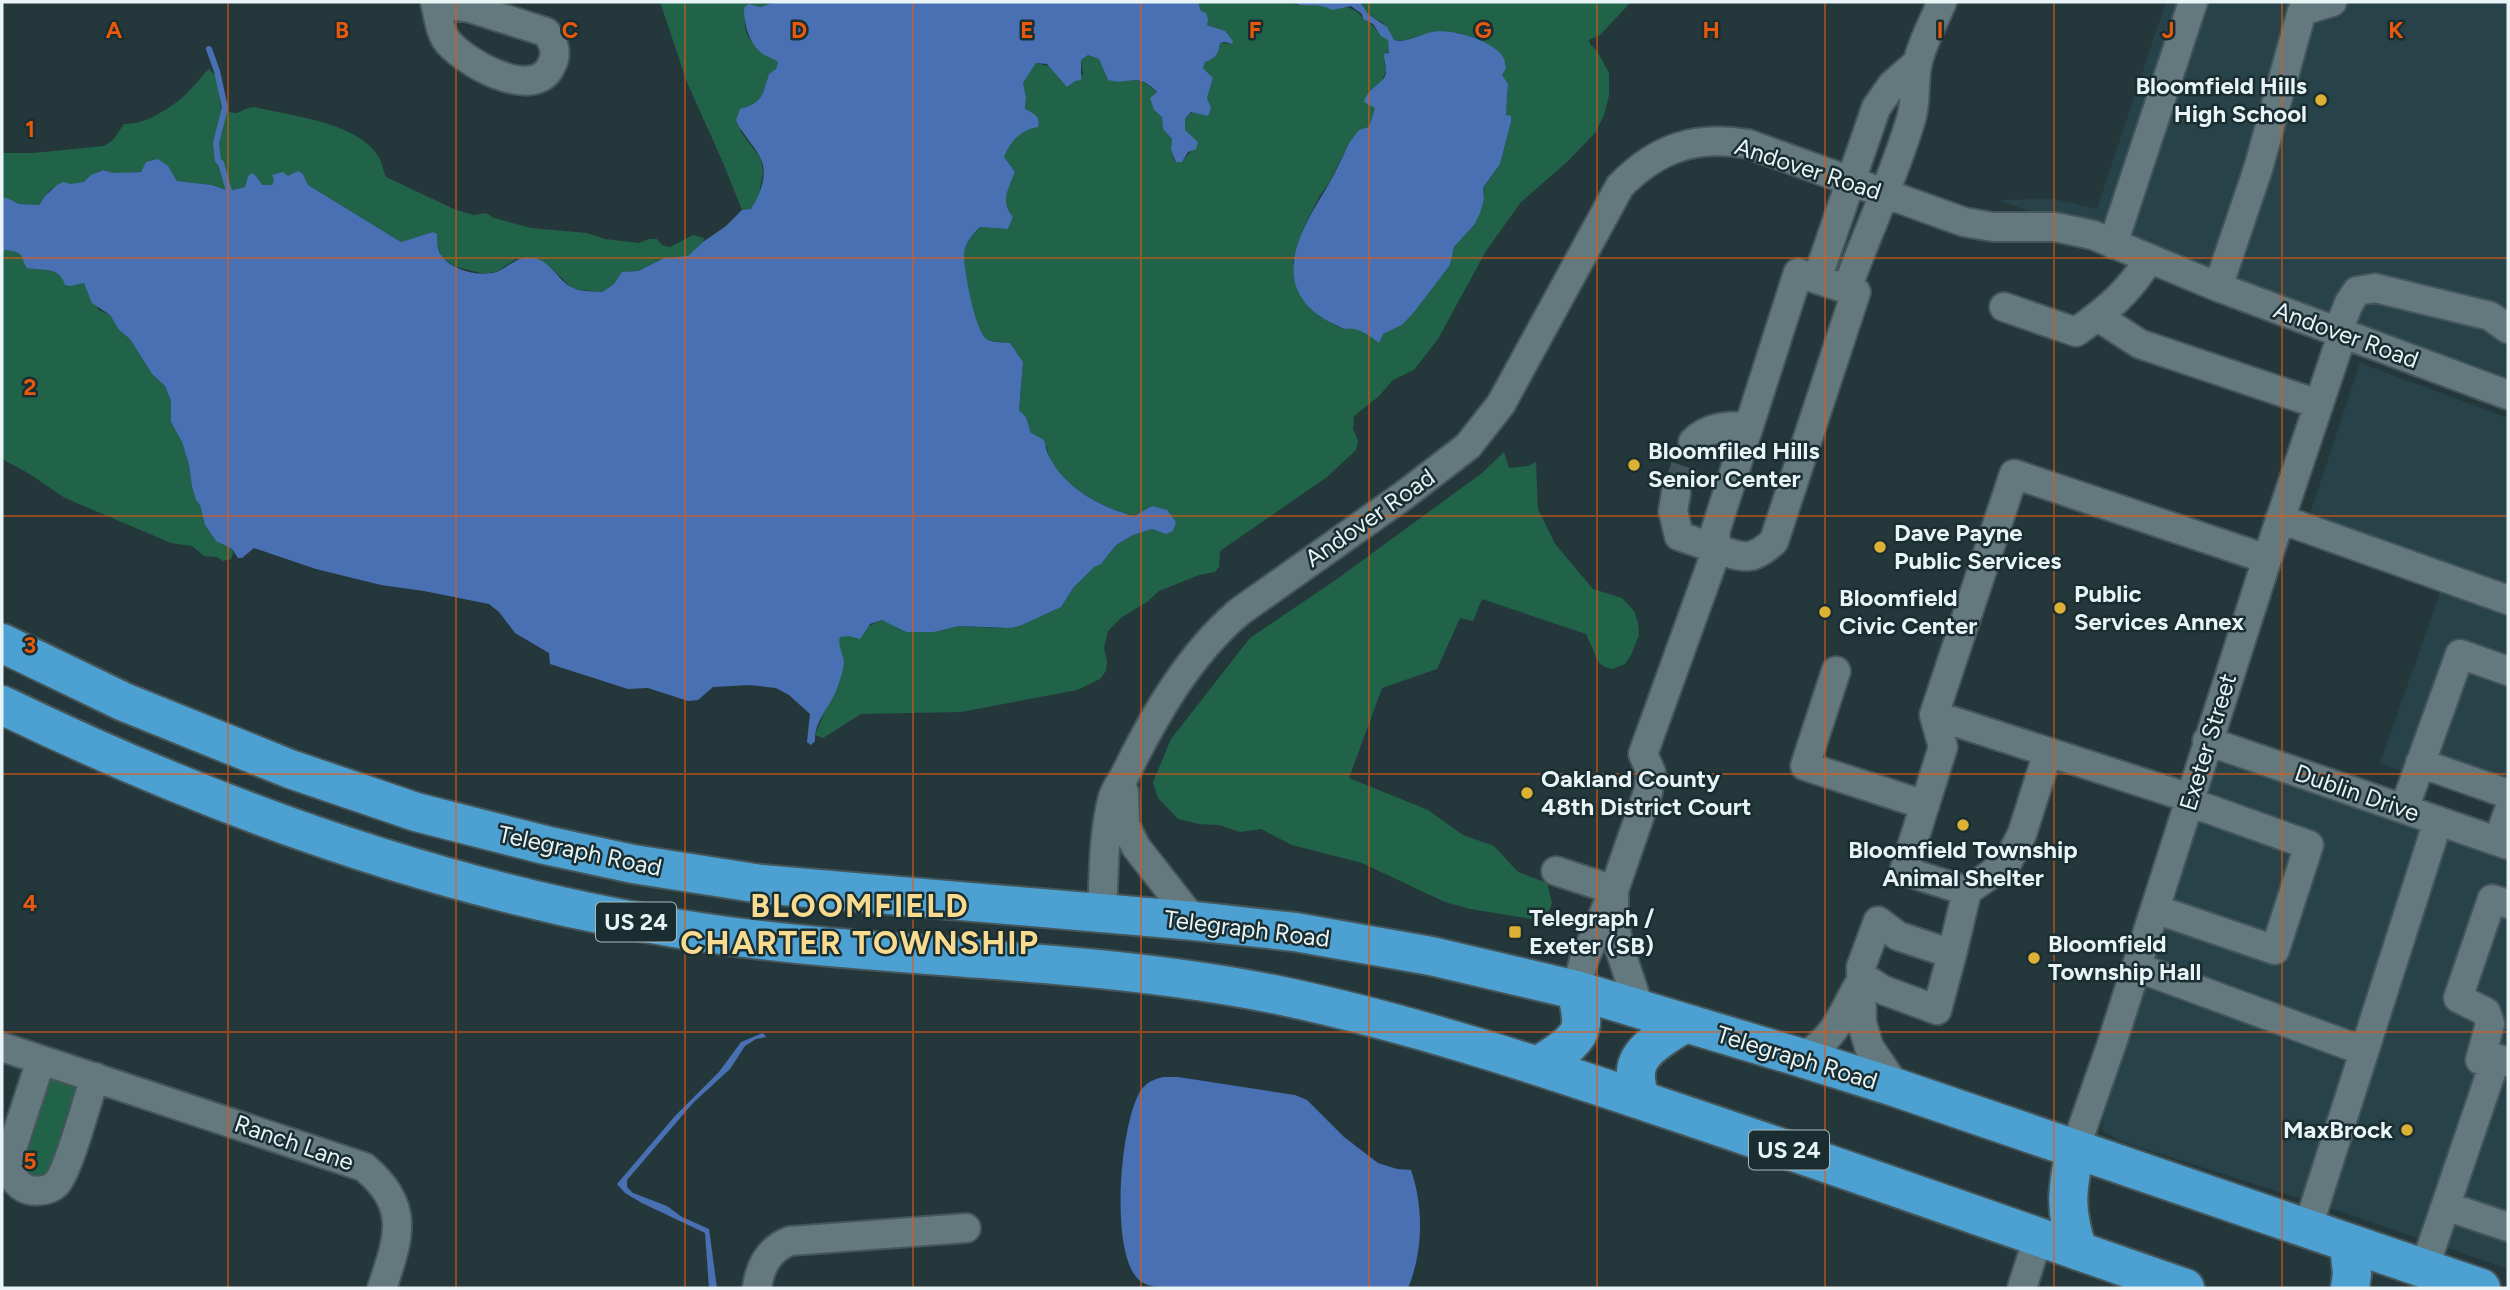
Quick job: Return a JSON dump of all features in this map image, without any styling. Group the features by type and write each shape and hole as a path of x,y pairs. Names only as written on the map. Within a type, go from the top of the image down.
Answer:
{"highway":[{"name":"Telegraph Road","path":"2,643 124,702 289,769 416,811 545,845 654,868 761,884 1194,920 1296,932 1431,956 1576,990 1897,1088 2455,1282"},
{"name":"US 24","path":"2,705 119,760 293,828 423,870 554,905 642,923 776,942 1086,967 1209,983 1422,1029 1871,1177 2185,1288"},
{"path":"1538,1066 1574,1039 1579,1031 1581,1022 1576,990"},
{"path":"1639,1099 1636,1071 1639,1060 1645,1051 1683,1024"},
{"path":"2076,1149 2067,1192 2067,1211 2078,1251"},
{"path":"2349,1244 2352,1274 2350,1288"}],"street":[{"path":"1847,289 1912,117 1917,63 1942,2"},
{"path":"2113,244 2193,2"},
{"path":"2218,288 2255,180 2303,6 2332,2"},
{"path":"1817,279 1876,108 1892,85 1917,63"},
{"name":"Andover Road","path":"1102,914 1108,819 1114,793 1147,732 1198,652 1217,631 1249,605 1450,462 1481,432 1516,376 1620,186 1637,169 1674,148 1710,141 1731,141 1763,149 1964,222 1993,227 2055,226 2093,235 2218,288 2508,395"},
{"path":"2004,307 2076,332 2098,317 2136,281 2149,259"},
{"path":"1576,990 1584,960 1614,890 1648,792 1650,772 1643,754 1717,549 1715,532 1798,273 1856,292 1773,541 1760,554 1743,558 1717,549 1679,536 1673,511 1676,493"},
{"name":"Exeter Street","path":"2076,1149 2349,303 2357,291 2375,288 2490,316 2508,329"},
{"path":"2098,317 2140,344 2318,404"},
{"path":"1693,442 1716,429 1749,426"},
{"path":"1967,891 1905,871 1943,747 1934,715 2014,474 2267,559"},
{"path":"2280,520 2508,600"},
{"path":"2404,809 2460,654 2508,671"},
{"path":"1836,671 1805,766 1925,805"},
{"path":"1934,715 2190,800 2309,845 2275,950 2155,909"},
{"name":"Dublin Drive","path":"2207,741 2503,843"},
{"path":"1863,978 1883,990 1937,1010 1967,891 2007,863 2022,834 2048,752"},
{"path":"2420,763 2508,794"},
{"name":"Andover Road","path":"1125,775 1125,825 1136,847 1194,920"},
{"path":"2503,843 2508,813"},
{"path":"2307,1230 2438,821"},
{"path":"1556,871 1614,890"},
{"path":"1614,890 1614,922 1620,950 1640,1010"},
{"path":"2455,1282 2446,1206 2502,1060 2480,1060 2490,1024 2486,1012 2458,998 2492,899 2508,904"},
{"path":"1897,1088 1868,1047 1862,1023 1861,967 1878,921 1898,936 1952,954"},
{"path":"2136,967 2364,1051"},
{"path":"1802,1058 1823,1044 1842,1020 1863,978"},
{"name":"Ranch Lane","path":"2,1047 364,1167 390,1195 396,1213 398,1230 395,1247 382,1288"},
{"path":"41,1060 9,1165 12,1176 27,1190 43,1190 57,1184 67,1163 95,1077"},
{"path":"2446,1206 2508,1227"},
{"path":"757,1288 764,1262 777,1246 790,1241 965,1228"},
{"path":"2022,1288 2038,1238"}],"shaded area":[{"name":"Bloomfield Hills High School","path":"2166,2 2508,2 2508,380 1998,200 2053,199 2097,209"},
{"path":"2360,363 2508,418 2508,810 2380,763 2450,565 2310,514"},
{"path":"2217,762 2508,861 2508,1269 2336,1210 2120,1141 2102,1130 2106,1097"}],"green space":[{"path":"660,2 774,2 761,7 748,5 745,15 750,39 778,61 776,69 769,74 761,97 754,104 740,109 741,132 761,159 763,172 758,200 751,209 742,210 687,82"},
{"path":"1198,2 1291,2 1296,5 1343,6 1359,13 1388,40 1390,48 1384,62 1386,71 1372,104 1375,108 1369,128 1349,143 1303,229 1293,262 1295,281 1304,301 1320,317 1343,329 1351,327 1383,334 1402,325 1450,265 1454,247 1474,225 1484,194 1483,189 1500,164 1511,122 1506,115 1508,89 1502,75 1504,71 1484,42 1459,33 1433,32 1405,40 1394,40 1383,23 1368,14 1360,2 1631,2 1600,35 1589,40 1609,73 1609,96 1595,133 1567,162 1521,202 1486,251 1438,339 1414,370 1393,380 1378,397 1354,416 1353,429 1358,441 1356,450 1327,477 1220,551 1219,567 1215,572 1199,575 1159,591 1147,602 1122,617 1108,631 1104,648 1106,671 1100,679 1077,690 961,712 861,714 823,738 815,735 828,703 837,690 844,664 838,644 840,637 883,620 906,632 934,632 959,626 997,628 1022,625 1061,607 1073,588 1094,566 1101,564 1116,545 1133,535 1152,529 1166,534 1152,506 1134,516 1108,507 1080,492 1057,471 1047,447 1031,433 1026,417 1019,410 1023,362 1010,343 988,340 979,326 968,287 964,255 970,239 981,227 1008,229 1013,217 1006,200 1015,172 1004,157 1017,137 1038,126 1039,121 1025,109 1023,83 1036,63 1083,75 1081,60 1088,55 1099,59 1108,80 1145,83 1157,93 1154,110 1162,117 1163,129 1172,139 1171,150 1175,161 1182,162 1198,142 1185,130 1185,119 1207,98 1213,78 1203,68 1205,62 1216,55 1220,43 1232,44 1214,27 1206,25"},
{"path":"209,69 216,76 221,108 236,113 254,107 304,117 339,128 368,145 379,158 386,177 456,210 474,215 486,213 494,218 531,228 587,233 605,239 639,243 657,239 662,245 670,247 693,235 704,238 703,242 688,257 664,258 637,271 622,272 614,284 602,292 573,289 550,267 516,259 498,271 485,274 456,267 442,258 433,232 401,242 308,185 303,174 274,179 272,185 262,186 256,176 248,176 245,187 229,191 212,185 177,181 168,166 126,173 103,170 77,185 56,186 39,205 19,204 2,198 2,153 33,153 104,146 113,140 124,124 151,118 176,102"},
{"path":"5,250 17,252 24,261 59,274 64,279 84,283 99,310 110,315 119,330 130,339 152,374 165,386 171,401 171,422 182,442 192,487 205,525 216,541 232,549 231,559 223,561 217,557 204,556 192,546 171,543 65,498 2,459 2,254"},
{"path":"1504,452 1509,468 1528,466 1536,462 1538,509 1555,544 1593,589 1622,598 1634,611 1639,635 1631,655 1625,664 1612,669 1605,667 1599,663 1586,634 1482,599 1473,621 1460,618 1437,669 1382,688 1349,778 1428,810 1463,835 1494,846 1518,872 1547,883 1552,903 1545,921 1470,909 1445,902 1362,863 1292,845 1261,829 1240,832 1219,825 1178,819 1158,798 1153,782 1171,739 1250,638 1337,579 1482,473"},
{"path":"57,1077 72,1084 77,1099 47,1176 37,1179 26,1174 21,1156 47,1083"}],"water":[{"path":"774,2 1198,2 1201,11 1206,13 1207,25 1225,31 1233,41 1232,44 1220,43 1216,56 1205,62 1203,68 1213,78 1207,98 1211,108 1208,116 1191,112 1185,119 1185,130 1198,142 1196,149 1188,152 1182,162 1176,162 1171,150 1172,139 1163,129 1162,117 1154,110 1150,98 1157,92 1150,86 1138,81 1108,80 1099,59 1088,55 1081,60 1081,80 1067,87 1047,64 1036,63 1023,83 1025,109 1038,118 1038,127 1017,137 1004,157 1015,172 1006,200 1013,217 1008,229 980,227 967,243 964,255 968,287 979,326 988,340 1010,343 1023,362 1019,410 1026,417 1031,433 1044,440 1055,467 1085,495 1109,508 1134,516 1152,506 1167,510 1176,522 1173,531 1166,534 1152,529 1133,535 1116,545 1101,564 1094,567 1073,588 1061,607 1022,625 1011,628 959,626 934,632 906,632 882,620 870,624 860,639 840,637 844,664 842,672 835,693 817,726 815,741 811,745 807,742 810,714 789,695 776,688 750,685 713,687 698,700 688,701 648,688 628,689 550,664 549,653 515,633 499,612 489,604 381,585 316,569 254,548 242,558 238,558 232,549 216,541 205,525 192,487 182,442 171,422 171,401 165,386 152,374 130,339 119,330 110,315 92,303 84,283 65,285 55,272 27,268 19,253 5,250 2,254 2,198 19,204 39,205 45,196 63,182 84,182 91,175 103,170 113,173 141,172 146,162 158,159 168,166 177,181 212,185 229,191 245,187 248,176 252,173 262,185 272,185 272,175 283,172 288,176 298,171 303,174 308,185 401,242 433,232 437,234 442,256 462,270 493,273 528,257 544,262 574,289 602,292 614,284 622,272 638,271 664,258 688,256 742,210 751,209 754,204 762,185 763,165 736,120 740,109 754,104 761,97 769,74 776,69 778,62 763,54 754,45 746,27 744,8 748,4 761,7"},
{"path":"1291,2 1360,2 1368,14 1387,27 1394,40 1408,40 1440,31 1460,34 1490,45 1505,61 1506,68 1502,75 1508,84 1506,115 1511,116 1511,122 1500,164 1483,188 1484,199 1480,213 1474,225 1454,247 1450,265 1414,312 1402,325 1383,334 1379,343 1363,332 1335,325 1311,309 1299,294 1294,278 1294,262 1304,228 1349,143 1359,130 1369,127 1375,108 1364,102 1385,77 1384,54 1389,53 1388,40 1351,6 1332,10"},
{"path":"763,1033 766,1037 756,1039 745,1046 730,1069 693,1103 627,1180 627,1187 633,1193 667,1206 682,1217 709,1229 717,1288 709,1288 705,1233 642,1203 625,1193 617,1184 675,1116 719,1072 741,1042"},
{"path":"1164,1077 1295,1095 1307,1100 1344,1137 1378,1163 1411,1170 1418,1199 1420,1230 1417,1260 1408,1288 1181,1288 1154,1286 1139,1280 1130,1265 1124,1243 1121,1216 1123,1157 1134,1106 1141,1090 1151,1081"}],"waterway":[{"path":"209,49 225,108 216,143 218,161 221,163 229,191"}],"tunnel":[{"path":"1676,493 1693,442"}],"place":[{"name":"Bloomfield Hills High School","path":"2321,100"},
{"name":"Bloomfiled Hills Senior Center","path":"1634,465"},
{"name":"Dave Payne Public Services","path":"1880,547"},
{"name":"Public Services Annex","path":"2060,608"},
{"name":"Bloomfield Civic Center","path":"1825,612"},
{"name":"Oakland County 48th District Court","path":"1527,793"},
{"name":"Bloomfield Township Animal Shelter","path":"1963,825"},
{"name":"Telegraph / Exeter (SB)","path":"1515,932"},
{"name":"Bloomfield Township Hall","path":"2034,958"},
{"name":"MaxBrock","path":"2407,1130"}],"district":[{"name":"BLOOMFIELD CHARTER TOWNSHIP","path":"860,924"}]}
